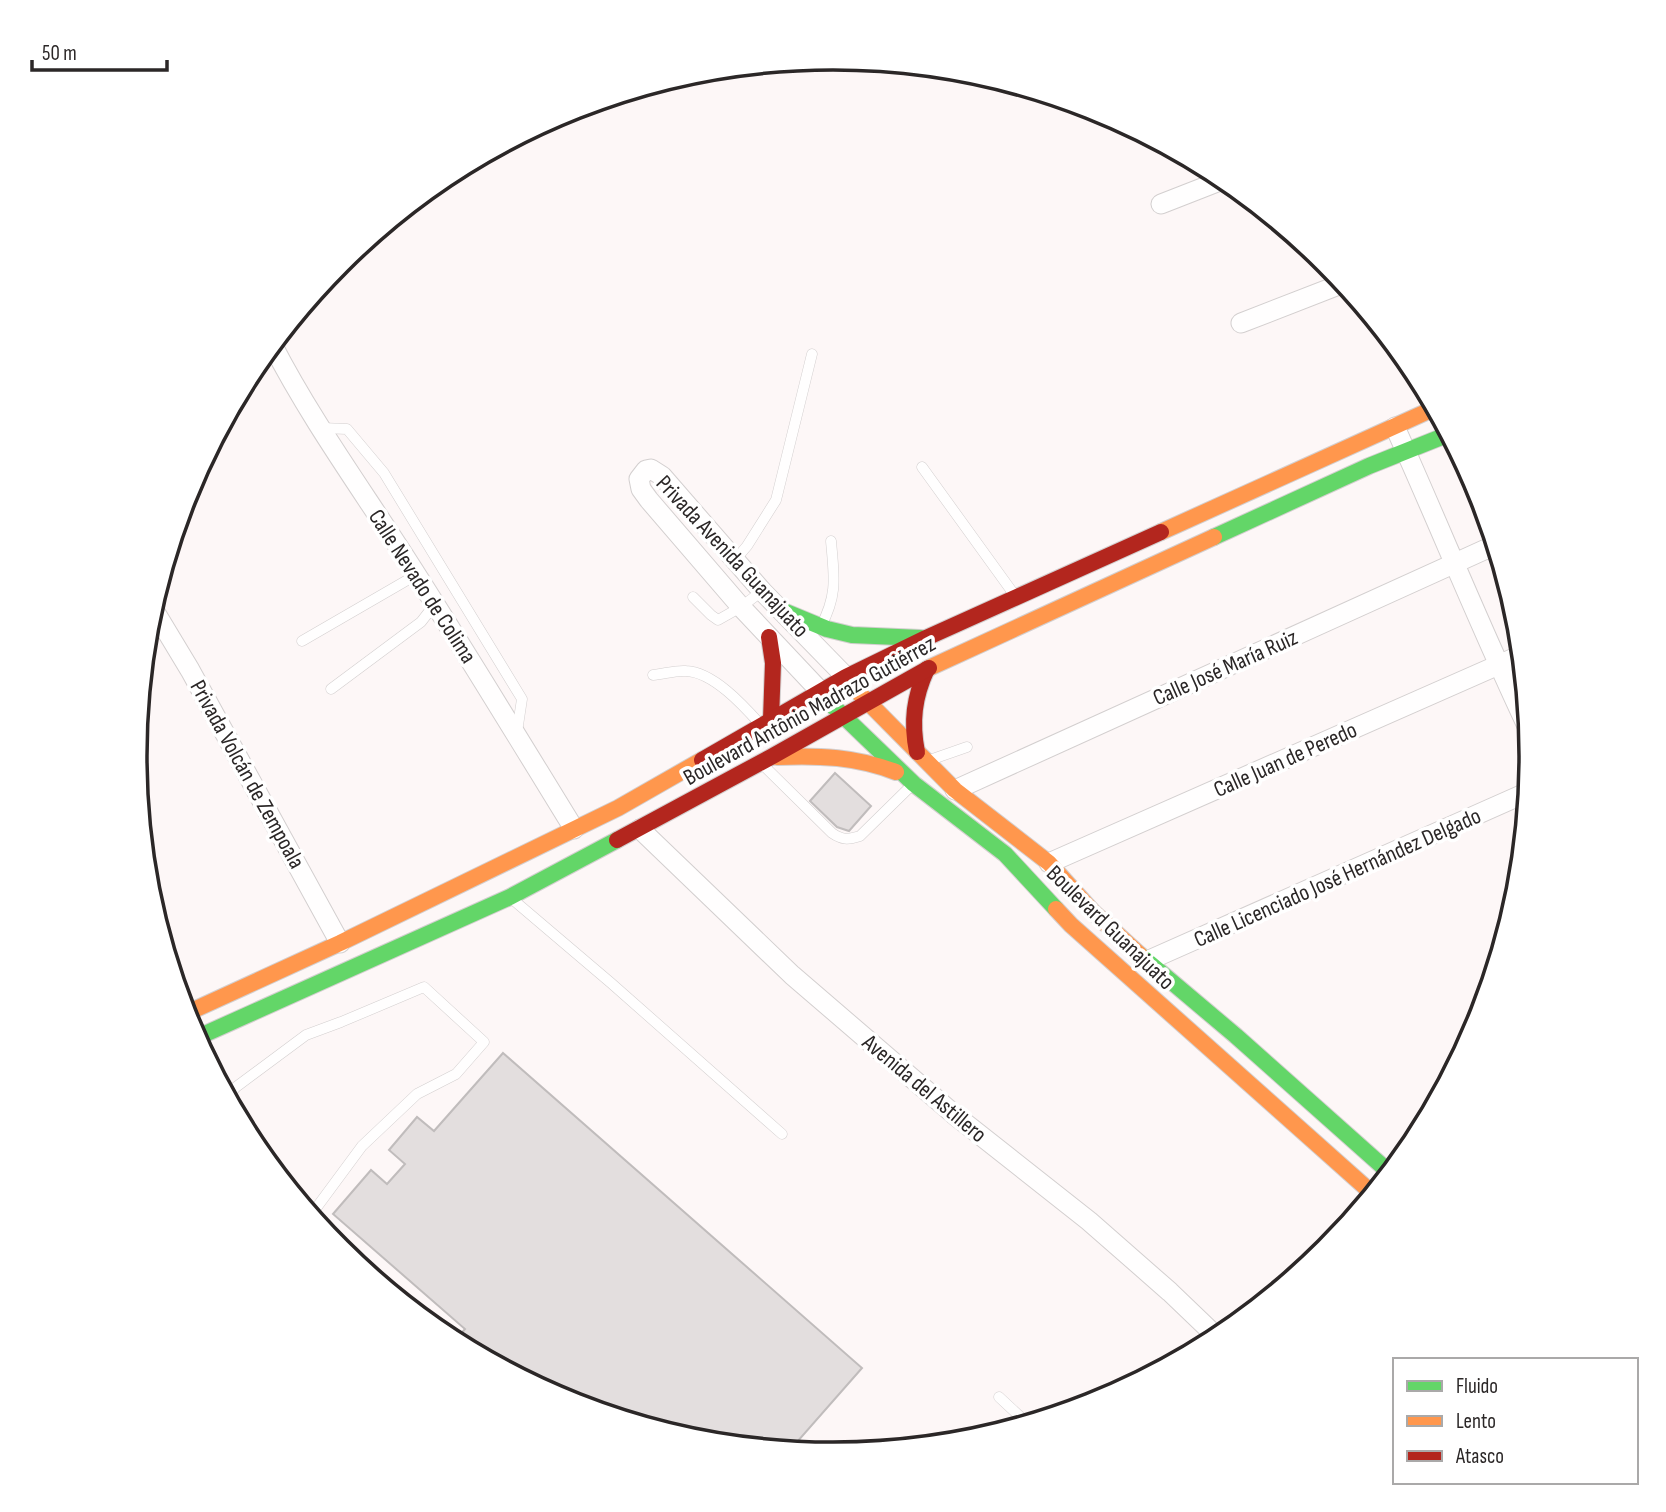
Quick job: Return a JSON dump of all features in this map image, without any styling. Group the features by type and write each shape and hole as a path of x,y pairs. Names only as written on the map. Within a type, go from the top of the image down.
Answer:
{"street":[{"path":"1161,204 1211,184"},
{"path":"1241,323 1333,287"},
{"name":"Calle Nevado de Colima","path":"277,355 321,428 470,658 574,829"},
{"name":"Boulevard Antônio Madrazo Gutiérrez","path":"195,1009 340,943 618,808 846,677 926,638 1426,412"},
{"path":"1395,427 1517,705"},
{"name":"Boulevard Antônio Madrazo Gutiérrez","path":"206,1034 510,897 640,829 927,669 1368,466 1440,438"},
{"name":"Privada Avenida Guanajuato","path":"821,692 741,607 649,500 640,484 642,474 651,469 662,476 762,591 846,677"},
{"name":"Calle José María Ruiz","path":"955,789 1487,548"},
{"path":"781,610 821,627 857,636 926,638"},
{"name":"Privada Volcán de Zempoala","path":"160,621 340,943"},
{"path":"766,722 773,663 769,637"},
{"name":"Calle Juan de Peredo","path":"1049,863 1512,659"},
{"path":"922,756 913,736 913,708 927,669"},
{"name":"Boulevard Guanajuato","path":"846,677 867,702 955,789 1049,863 1094,913 1382,1166"},
{"name":"Boulevard Guanajuato","path":"821,692 842,716 909,780 1005,853 1081,934 1366,1188"},
{"path":"766,760 803,755 843,756 864,760 909,780"},
{"name":"Calle Licenciado José Hernández Delgado","path":"1147,961 1518,796"},
{"name":"Avenida del Astillero","path":"640,829 792,975 956,1116 1089,1221 1209,1329"}],"lane":[{"path":"735,560 747,547 776,500 812,354"},
{"path":"321,428 347,429 384,474 522,699 517,735"},
{"path":"922,467 1016,597"},
{"path":"821,627 831,608 835,585 831,541"},
{"path":"302,641 416,575"},
{"path":"693,597 718,620 762,591"},
{"path":"331,689 421,622 435,604"},
{"path":"653,675 686,671 705,675 766,722"},
{"path":"922,756 967,747"},
{"path":"766,760 813,815 832,833 850,840 860,836 909,780"},
{"path":"510,897 782,1134"},
{"path":"234,1089 306,1035 424,987 484,1042 456,1074 417,1094 362,1146 317,1207"},
{"path":"999,1397 1020,1416"}],"building":[{"path":"835,773 871,806 849,831 837,827 810,801"},
{"path":"503,1053 862,1368 798,1441 788,1441 699,1429 612,1406 570,1390 490,1350 462,1332 465,1329 333,1214 371,1170 387,1184 405,1164 389,1150 417,1117 434,1131"}],"traffic: fast":[{"path":"1214,537 1369,466 1440,438"},
{"path":"781,610 827,629 852,635 921,638"},
{"path":"832,705 914,784 1005,854 1056,909"},
{"path":"206,1034 510,897 617,840"},
{"path":"1140,955 1382,1166"}],"traffic: slow":[{"path":"1161,532 1426,412"},
{"path":"929,668 1214,537"},
{"path":"857,691 955,790 1049,863 1094,913 1140,955"},
{"path":"777,757 838,758 896,772"},
{"path":"195,1009 340,943 618,808 702,760"},
{"path":"1056,909 1366,1188"}],"traffic: jam":[{"path":"702,760 846,677 1161,532"},
{"path":"769,637 773,663 771,719"},
{"path":"617,840 929,668"},
{"path":"917,752 915,710 927,669"}]}
